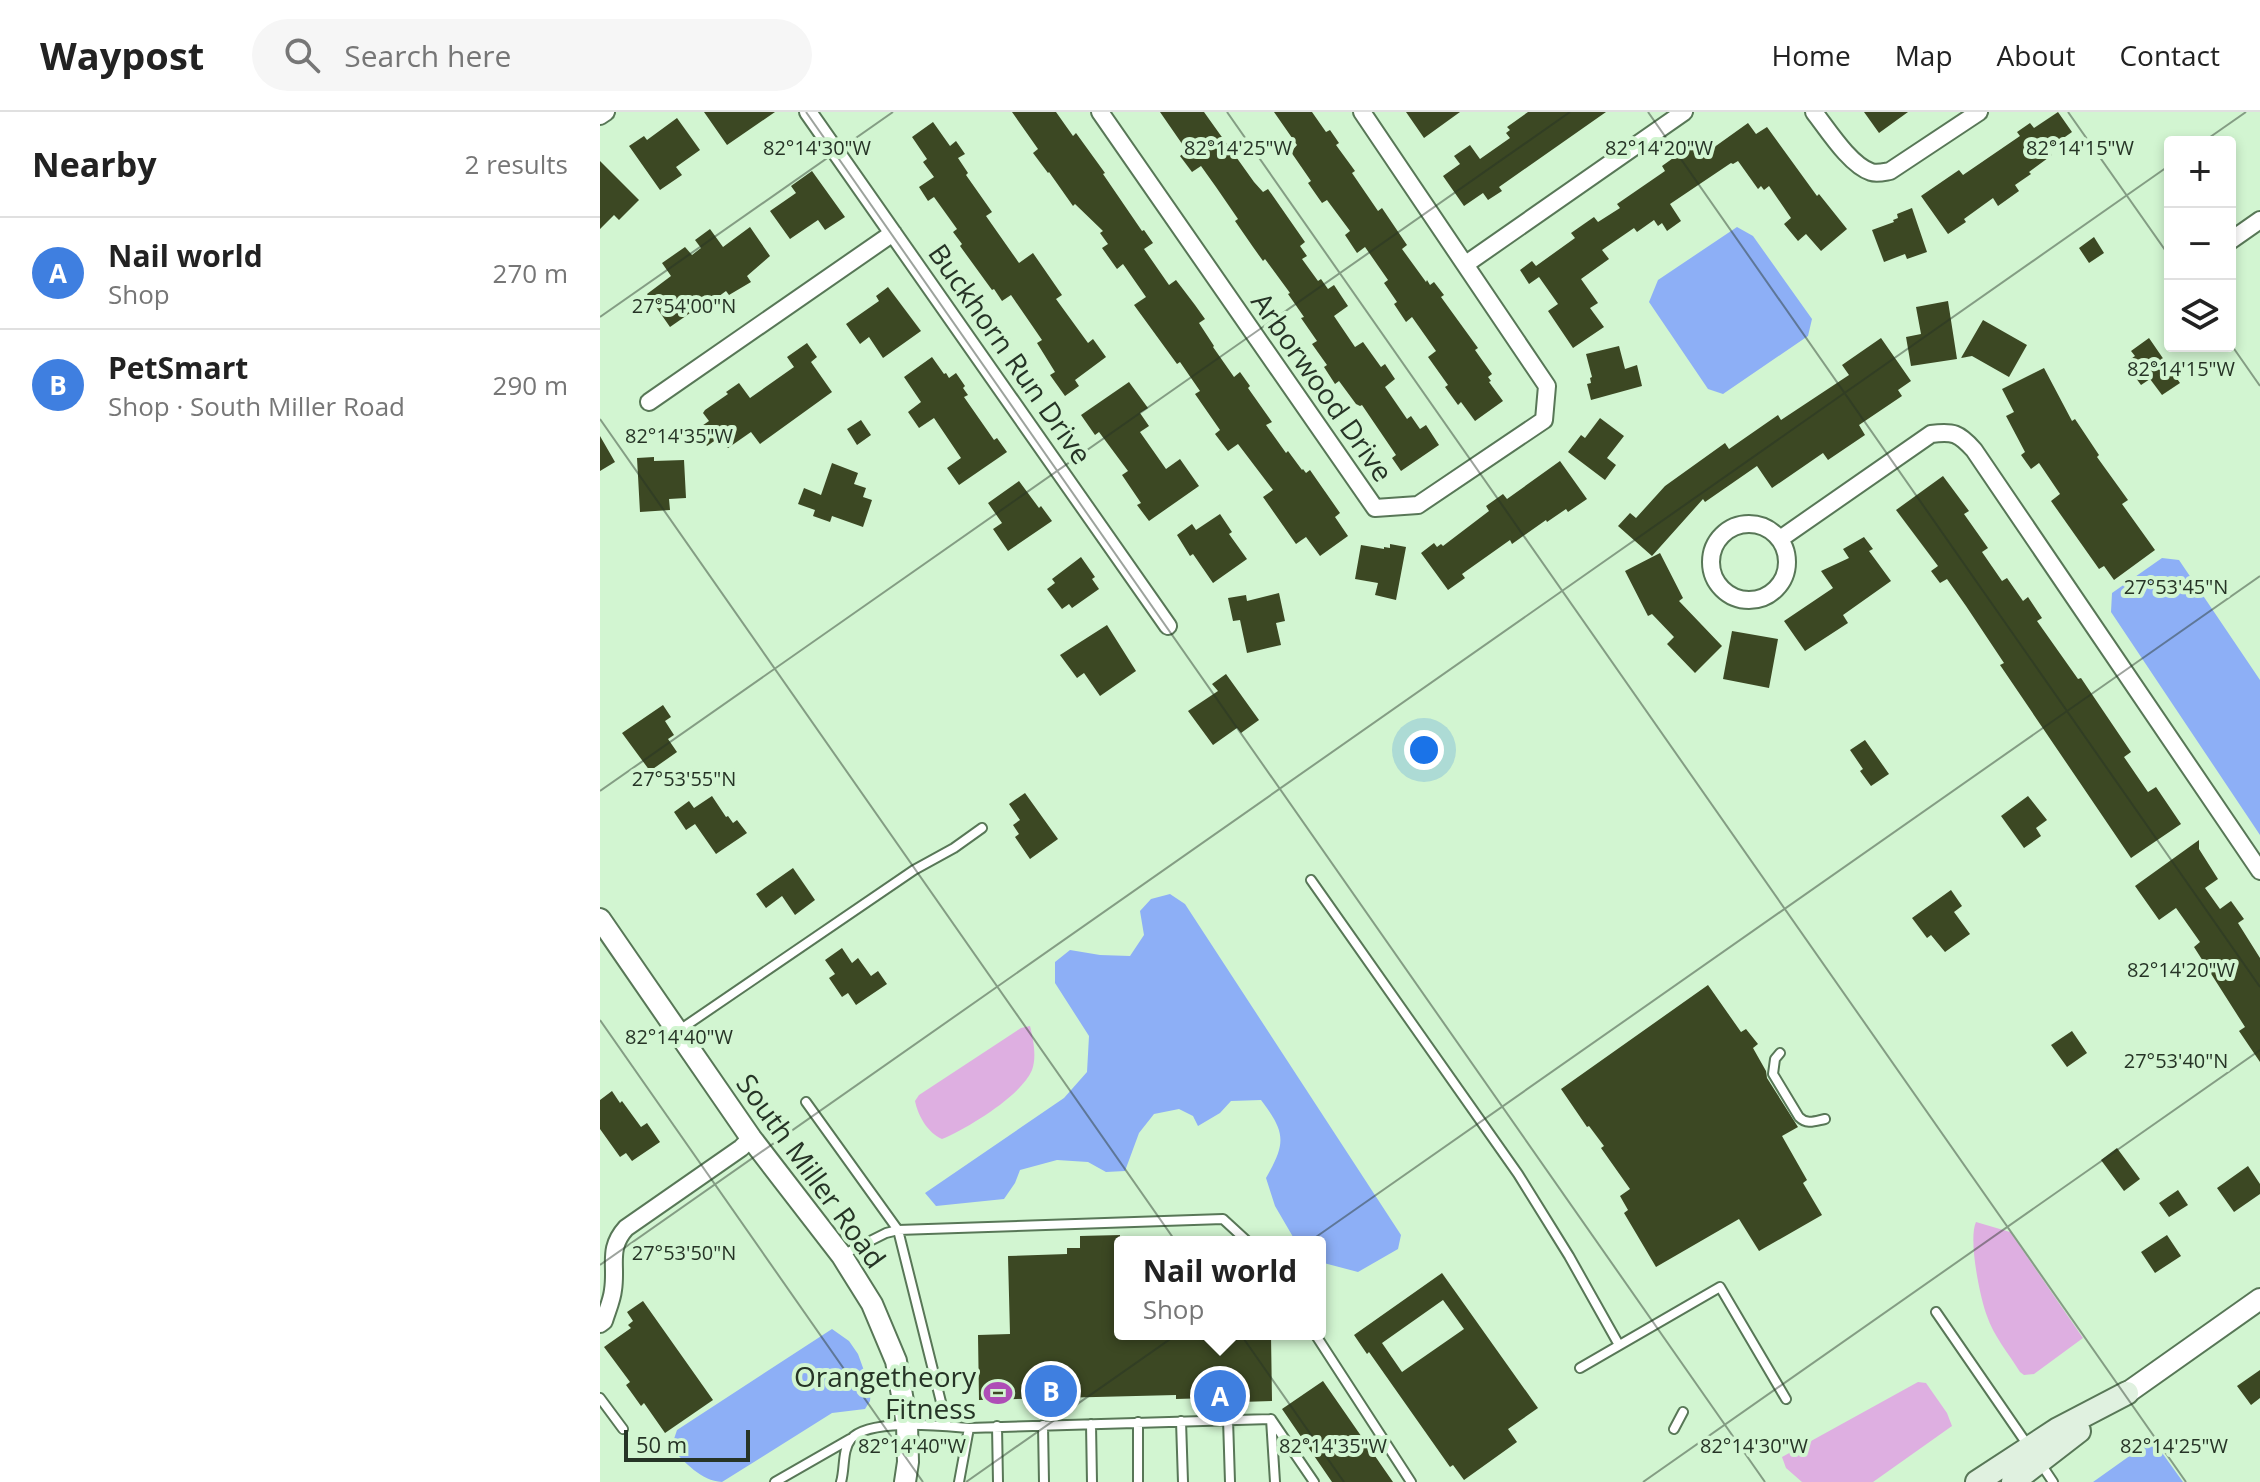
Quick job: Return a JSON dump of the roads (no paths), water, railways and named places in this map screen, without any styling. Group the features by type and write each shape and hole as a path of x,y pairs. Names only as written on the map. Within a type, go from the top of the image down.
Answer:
{"main road":[{"path":"1977,1482 2035,1455 2093,1410 2127,1393"},
{"path":"2013,1482 2035,1455"}],"street":[{"path":"600,116 606,112"},
{"name":"Buckhorn Run Drive","path":"808,112 1168,626"},
{"name":"Arborwood Drive","path":"1100,112 1375,508 1418,505 1544,420 1547,386 1362,112"},
{"path":"1466,264 1684,112"},
{"path":"1814,112 1855,164 1880,173 1890,171 1979,112"},
{"path":"2236,237 2260,220"},
{"path":"649,402 893,233"},
{"path":"1780,539 1931,434 1950,431 1964,439 2260,871"},
{"path":"1756,524 1780,539 1787,557 1787,567 1773,592 1755,600 1745,600 1727,594 1720,587 1711,570 1712,552 1729,529 1756,524"},
{"name":"South Miller Road","path":"600,919 751,1138 842,1256 872,1304 896,1361 907,1424 905,1482"},
{"path":"600,1324 604,1321 613,1290 614,1245 619,1235 751,1138"},
{"path":"2127,1393 2260,1299"}],"lane":[{"path":"677,1031 914,870 982,828"},
{"path":"1311,880 1518,1174 1619,1345"},
{"path":"1780,1053 1775,1059 1773,1074 1799,1117 1809,1122 1825,1119"},
{"path":"806,1102 898,1230 947,1426"},
{"path":"842,1256 898,1230 1223,1219 1241,1236"},
{"path":"1580,1368 1720,1287 1786,1399"},
{"path":"1936,1312 2053,1482"},
{"path":"1319,1340 1411,1482"},
{"path":"600,1398 623,1429"},
{"path":"1674,1429 1683,1412"},
{"path":"1228,1419 1230,1482"},
{"path":"775,1482 860,1431 907,1424 969,1428 1271,1419"},
{"path":"1271,1419 1275,1482"},
{"path":"1271,1419 1314,1482"},
{"path":"1181,1421 1183,1482"},
{"path":"1138,1422 1138,1482"},
{"path":"1091,1424 1092,1482"},
{"path":"1043,1425 1044,1482"},
{"path":"997,1426 998,1482"},
{"path":"959,1482 969,1428"},
{"path":"841,1482 850,1439"}],"water":[{"path":"1737,227 1753,236 1812,319 1808,336 1723,394 1708,389 1649,302 1658,280"},
{"path":"2162,558 2179,560 2260,680 2260,835 2111,612 2112,593"},
{"path":"1170,894 1185,904 1401,1235 1398,1249 1358,1272 1326,1264 1326,1236 1292,1236 1275,1206 1266,1178 1277,1156 1280,1138 1275,1121 1261,1100 1231,1101 1220,1113 1198,1126 1193,1116 1179,1109 1154,1114 1139,1133 1125,1171 1106,1172 1088,1162 1057,1160 1020,1170 1004,1199 936,1206 925,1193 1064,1098 1087,1072 1089,1036 1055,983 1055,962 1070,950 1130,956 1144,935 1140,911 1151,899"},
{"path":"832,1329 849,1341 858,1354 871,1390 865,1409 832,1413 722,1482 700,1474 671,1448 677,1430"},
{"path":"2155,1443 2183,1482 2093,1482 2145,1445"}],"place":[{"name":"PetSmart","path":"1051,1391"},
{"name":"Orangetheory Fitness","path":"998,1393"},
{"name":"Nail world","path":"1220,1396"}]}
